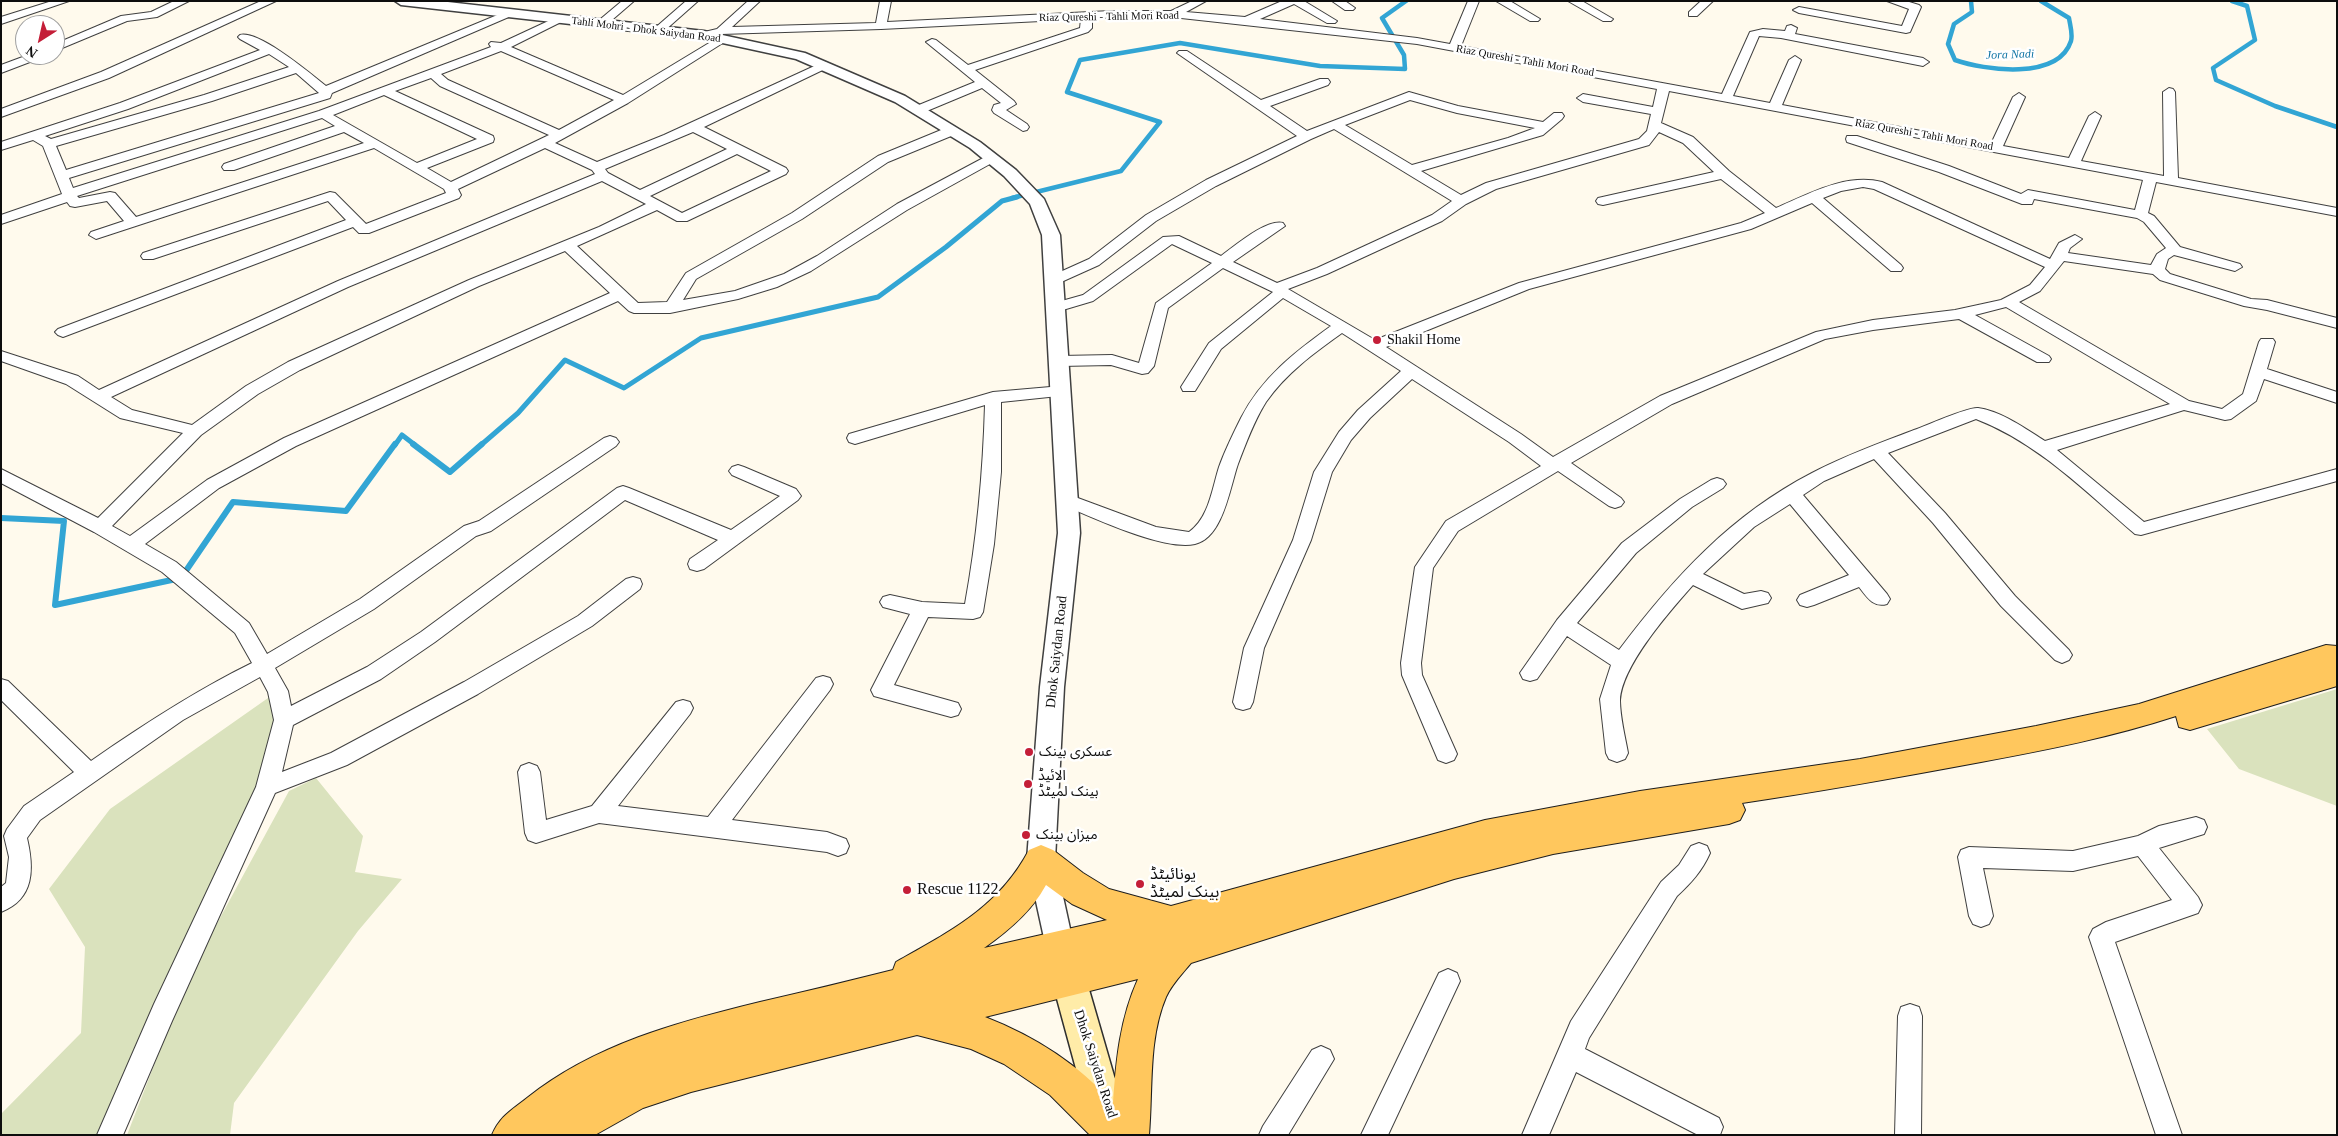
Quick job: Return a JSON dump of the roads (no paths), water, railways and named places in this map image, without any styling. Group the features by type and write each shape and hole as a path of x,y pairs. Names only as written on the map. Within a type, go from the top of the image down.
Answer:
{"main road":[{"path":"511,1135 555,1100 596,1074 634,1057 688,1038 882,990 1064,962 1178,935 1485,834 1640,805 1860,772 2036,740 2139,716 2326,656 2337,657"},
{"path":"882,990 956,947 997,919 1023,893 1033,878 1041,860 1078,889 1110,907 1127,912 1178,935 1246,931 1454,864 1553,840 1823,795 2115,738 2242,704 2337,674"},
{"path":"1130,1135 1135,1062 1141,1018 1151,990 1178,935"},
{"path":"559,1135 597,1111 636,1092 690,1073 914,1016 1064,962"},
{"name":"Dhok Saiydan Road","path":"1064,962 1096,1076 1119,1135"},
{"path":"914,1016 1002,1042 1068,1086 1113,1135"}],"street":[{"path":"1,21 64,1"},
{"path":"65,44 125,18 153,15 184,1"},
{"path":"1,113 105,75 271,1"},
{"name":"Tahli Mohri - Dhok Saiydan Road","path":"401,1 704,36 722,35 800,56 900,99 951,131 1010,172"},
{"path":"600,24 629,1"},
{"path":"658,30 693,1"},
{"path":"450,188 545,143 624,100 722,35 755,1"},
{"path":"881,26 886,1"},
{"path":"1109,1 1111,14"},
{"path":"1172,14 1201,1"},
{"path":"1247,21 1294,1 1331,21"},
{"path":"1337,1 1349,8"},
{"path":"1454,48 1474,1"},
{"path":"1501,1 1534,19"},
{"path":"1573,1 1607,19"},
{"path":"1686,1 1700,8"},
{"path":"1784,35 1790,33 1801,6 1906,30 1915,7 1892,1"},
{"path":"325,91 507,14"},
{"name":"Riaz Qureshi - Tahli Mori Road","path":"722,35 881,26 1038,14 1172,14 1247,21 1417,41 2337,212"},
{"path":"966,69 1084,30 1086,28 1087,15"},
{"path":"1,220 70,195 323,114 501,47 557,20"},
{"path":"466,31 624,100"},
{"path":"1726,98 1754,34 1759,32 1784,35 1923,62"},
{"path":"244,37 298,68 325,91"},
{"path":"932,42 984,83 1015,102"},
{"path":"1,146 29,132 124,106 268,50"},
{"path":"1183,52 1306,136"},
{"path":"1774,108 1795,60"},
{"path":"1,69 15,64"},
{"path":"97,397 343,284 600,172 825,66"},
{"path":"49,144 208,98 298,68"},
{"path":"433,73 444,83 559,135"},
{"path":"1260,105 1324,82"},
{"path":"918,110 984,83"},
{"path":"1189,387 1215,346 1279,290 1437,218 1461,201 1492,186 1644,142 1654,132 1664,86"},
{"path":"62,176 326,95 325,91"},
{"path":"385,91 488,139 415,168"},
{"path":"2169,92 2171,180"},
{"path":"1054,280 1094,262 1151,218 1211,183 1306,136 1409,96 1458,109 1544,126"},
{"path":"1996,148 2019,97"},
{"path":"1583,98 1657,119 1688,140 1724,174 1774,213"},
{"path":"1015,102 998,108 998,110 1023,127"},
{"path":"148,256 330,196 364,230 454,194 450,188 323,114"},
{"path":"1410,170 1513,141 1538,132 1558,116"},
{"path":"2074,162 2095,116"},
{"path":"1336,125 1461,201"},
{"path":"229,167 345,127"},
{"path":"545,143 680,218 686,218 781,171 694,127"},
{"path":"1878,147 1881,127"},
{"path":"670,308 691,276 797,216 883,159 951,131"},
{"path":"29,132 49,144 75,203 110,196 132,223"},
{"path":"1852,139 2027,201 2028,194 2141,215 2149,219 2174,250"},
{"path":"96,235 374,144"},
{"path":"639,196 738,148"},
{"path":"567,245 634,308 670,308 718,299 771,284 796,274 902,207 992,159"},
{"name":"Dhok Saiydan Road","path":"1010,172 1038,202 1051,235 1060,361 1069,533 1052,687 1041,860 1064,962"},
{"path":"1603,201 1724,174"},
{"path":"2141,215 2151,176"},
{"path":"1373,347 1524,286 1746,226 1838,187 1863,183 1877,184 2056,261 2157,270 2165,277 2224,296 2337,323"},
{"path":"1813,197 1896,268"},
{"path":"100,527 195,431 252,390 294,366 474,283 567,245 656,205"},
{"path":"63,332 355,221"},
{"path":"1060,361 1112,360 1142,369 1146,366 1161,306 1266,231 1278,226"},
{"path":"1056,307 1088,298 1171,239 1279,290 1342,326 1410,372 1615,502"},
{"path":"1446,754 1412,674 1411,663 1424,567 1452,526 1554,464 1666,400 1821,335 1873,325 1962,314 2008,302 2035,288 2056,261 2064,246 2075,239"},
{"path":"2157,270 2166,252 2174,250 2236,267"},
{"path":"132,545 214,484 290,442 620,294"},
{"path":"2008,302 2184,405 2224,415 2250,398 2267,342"},
{"path":"1962,314 2044,359"},
{"path":"1067,500 1157,534 1178,539 1193,539 1205,529 1214,512 1230,460 1262,395 1284,371 1342,326"},
{"path":"1,356 72,380 126,414 195,431"},
{"path":"2258,370 2337,398"},
{"path":"1243,702 1254,648 1302,540 1323,472 1345,436 1364,414 1410,372"},
{"path":"855,438 993,397 1062,391"},
{"path":"890,602 922,609 964,613 973,612 976,605 985,544 992,472 993,397"},
{"path":"2043,448 2184,405"},
{"path":"1617,753 1610,699 1622,662 1659,611 1690,575 1748,522 1818,477 1876,451 1976,413 1987,416 2043,448 2141,529 2337,475"},
{"path":"1,901 17,888 20,857 16,836 32,814 221,686 263,666 367,604 470,531 485,526 610,442"},
{"path":"1876,451 1939,518 2008,601 2062,655"},
{"path":"697,564 792,496 790,493 738,471"},
{"path":"1,475 169,566 242,628 278,691 284,720 268,787 163,1013 110,1135"},
{"path":"1530,673 1564,625 1629,548 1686,503 1717,484"},
{"path":"284,720 374,673 428,638 623,492 732,538"},
{"path":"1791,493 1880,599"},
{"path":"1690,575 1742,602 1761,598"},
{"path":"1807,600 1862,578"},
{"path":"268,787 339,759 471,688 585,622 633,584"},
{"path":"922,609 881,690 951,709"},
{"path":"1564,625 1622,662"},
{"path":"714,827 823,684"},
{"path":"1,687 90,773"},
{"path":"599,813 683,708"},
{"path":"529,772 536,833 599,813 827,842 838,846"},
{"path":"1981,916 1969,857 2073,862 2143,844 2159,836 2196,827"},
{"path":"2143,844 2190,905 2114,930 2101,937 2168,1135"},
{"path":"1534,1135 1580,1030 1669,889 1687,872 1699,853"},
{"path":"1374,1135 1448,981"},
{"path":"1908,1135 1910,1016"},
{"path":"1569,1055 1710,1127"},
{"path":"1272,1135 1321,1059"}],"waterway":[{"path":"1012,198 1121,171 1160,122 1067,92 1080,60 1180,43 1320,66 1405,69 1404,55 1382,18 1406,1"},
{"name":"Jora Nadi","path":"1971,1 1972,12 1954,24 1948,44 1955,60 2001,69 2036,67 2051,62 2063,54 2071,41 2072,32 2069,18 2041,1"},
{"name":"Jora Nadi","path":"2232,1 2247,6 2255,40 2213,68 2216,80 2275,106 2337,127"},
{"path":"481,445 518,413 565,360 624,388 701,338 878,297 946,247 1002,201 1017,197"},
{"path":"395,445 402,435 415,445"},
{"path":"1,518 64,521 55,605 181,578 233,502 346,511 395,444"},
{"path":"413,444 450,472 482,444"}],"place":[{"name":"Shakil Home","path":"1377,340"},
{"name":"عسکری بینک","path":"1029,752"},
{"name":"الائیڈ بینک لمیٹڈ","path":"1028,784"},
{"name":"میزان بینک","path":"1026,835"},
{"name":"یونائیٹڈ بینک لمیٹڈ","path":"1140,884"},
{"name":"Rescue 1122","path":"907,890"}]}
